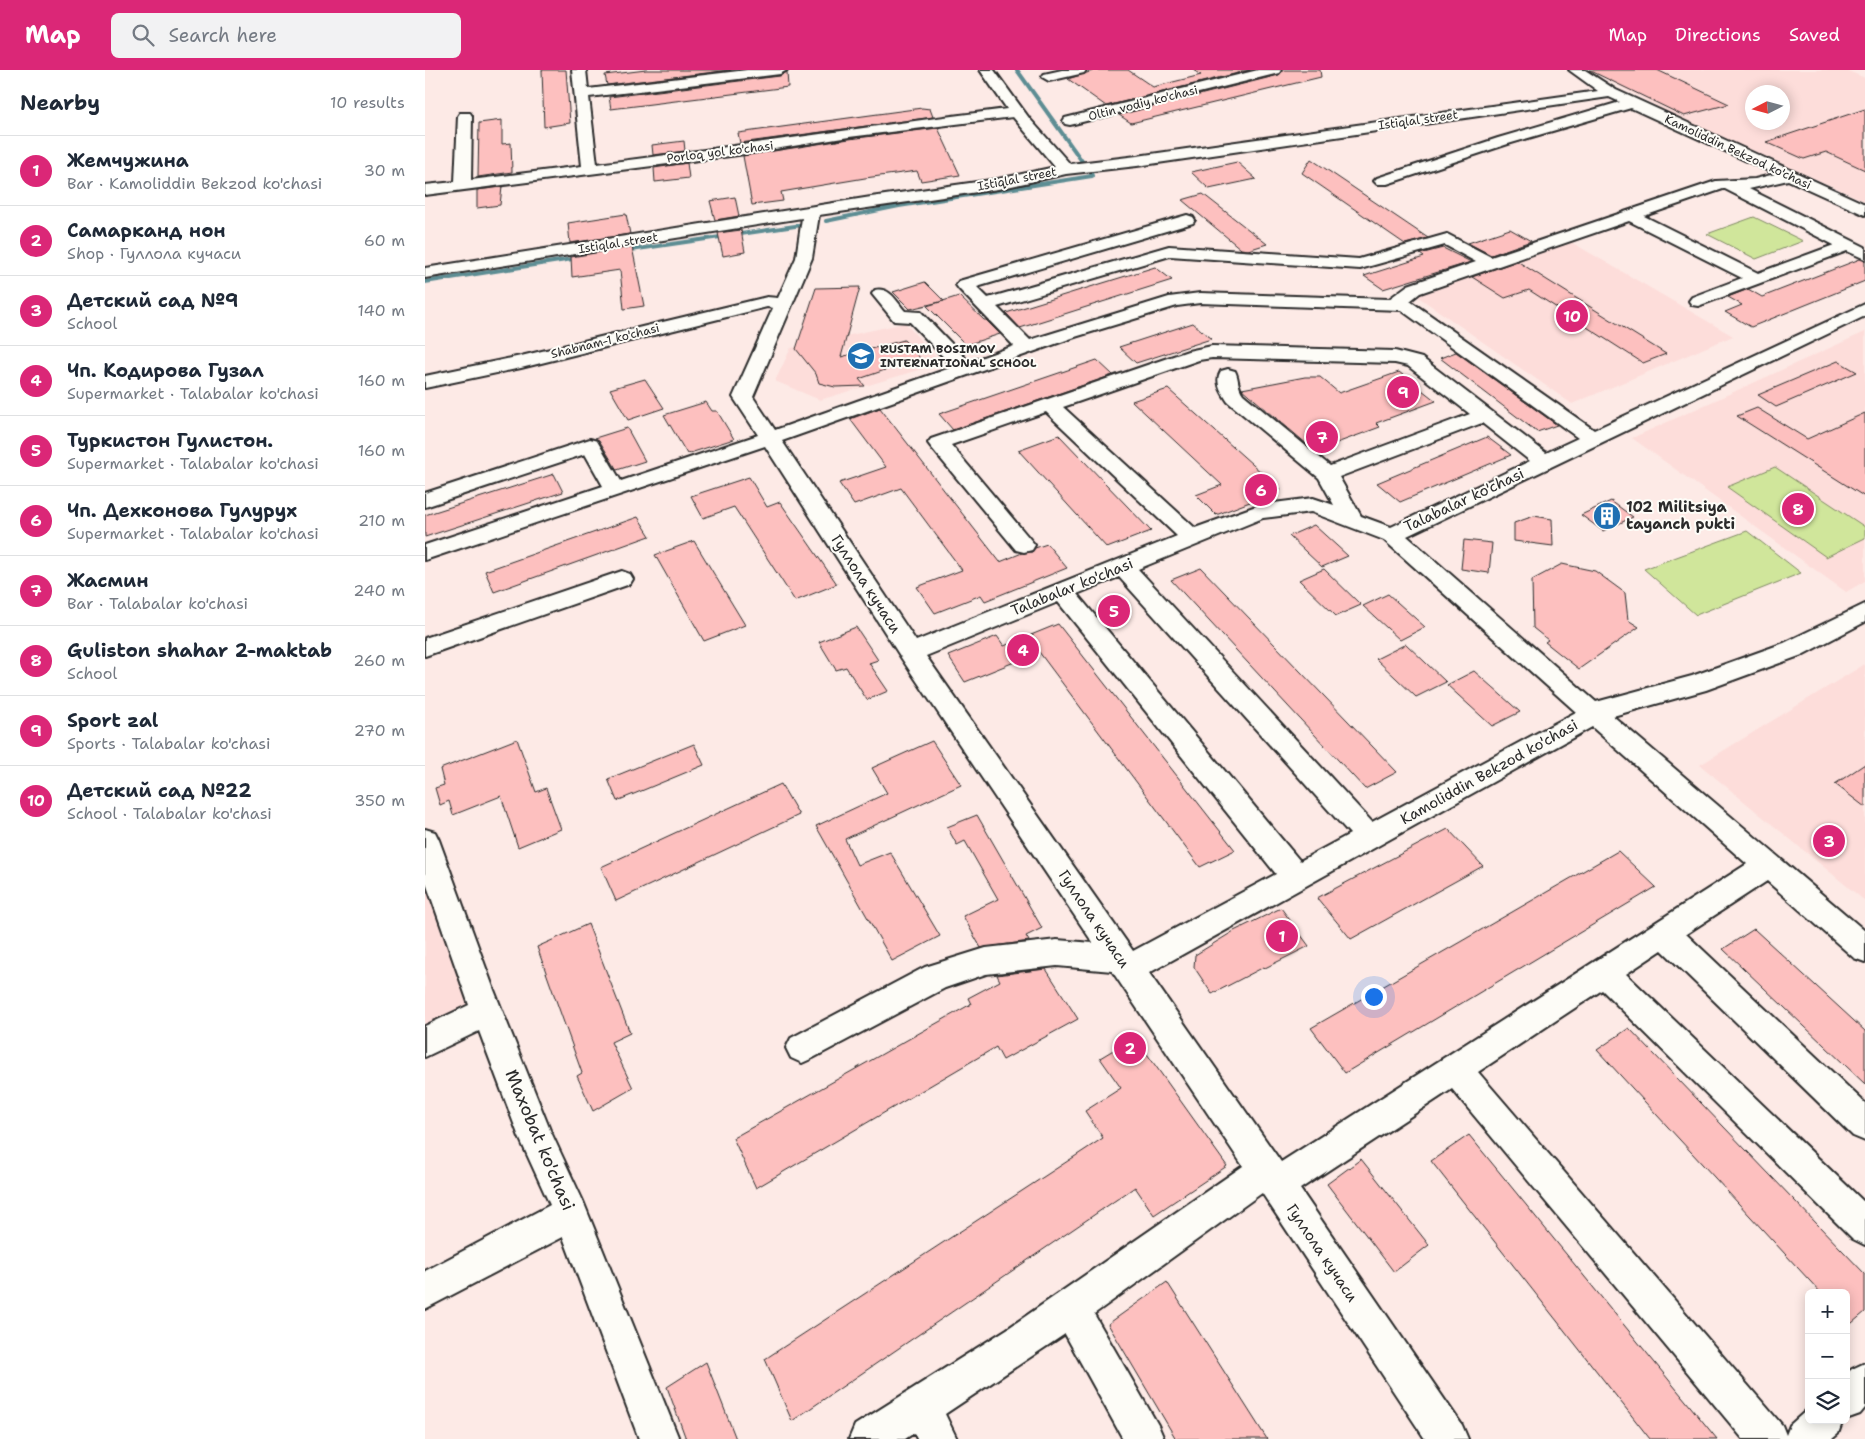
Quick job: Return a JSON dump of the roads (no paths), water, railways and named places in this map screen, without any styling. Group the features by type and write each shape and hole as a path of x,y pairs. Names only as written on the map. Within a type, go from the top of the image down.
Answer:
{"street":[{"path":"579,70 590,168"},
{"path":"582,94 780,70"},
{"path":"987,70 1015,112 1066,169"},
{"path":"1049,77 1079,70"},
{"name":"Oltin vodiy ko'chasi","path":"1070,121 1273,70"},
{"name":"Kamoliddin Bekzod ko'chasi","path":"1576,70 1611,93 1865,210"},
{"name":"Istiqlal street","path":"425,273 998,184 1066,169 1137,161 1611,93"},
{"path":"1382,181 1503,141 1633,103"},
{"name":"Porloq yol ko'chasi","path":"425,190 738,151 849,133 1015,112"},
{"path":"463,185 465,116"},
{"path":"1393,305 1414,289 1721,184 1755,184 1789,175"},
{"path":"1729,184 1865,254"},
{"path":"785,304 804,258 811,212"},
{"path":"1630,216 1757,279"},
{"path":"1027,348 965,285 1187,220"},
{"path":"985,305 1169,251 1360,264 1447,239 1490,263"},
{"path":"1698,301 1847,245"},
{"path":"881,294 900,317 915,316 966,370"},
{"path":"425,553 770,438 1027,348 1175,301 1200,298 1405,305 1593,439"},
{"name":"Shabnam-1 ko'chasi","path":"425,382 521,362 767,302 785,304"},
{"name":"Гуллола кучаси","path":"785,304 743,397 911,652 1448,1439"},
{"name":"Talabalar ko'chasi","path":"911,652 1259,512 1313,505 1352,518 1392,535 1865,310"},
{"path":"1024,544 938,443 1195,355 1212,352 1395,357 1415,362 1545,462"},
{"path":"1228,375 1228,386 1235,398 1327,474 1352,518"},
{"path":"1050,405 1191,538"},
{"path":"1327,474 1485,416"},
{"path":"425,500 590,445 615,489"},
{"path":"1392,535 1594,714 1865,949"},
{"path":"1122,566 1369,837"},
{"path":"425,647 621,579"},
{"path":"1062,591 1296,877"},
{"name":"Kamoliddin Bekzod ko'chasi","path":"1124,964 1296,877 1603,709 1697,684 1793,649 1865,612"},
{"name":"Maxobat ko'chasi","path":"425,840 487,1012 536,1137 571,1213 659,1439"},
{"path":"869,1439 930,1423 1070,1308 1271,1178 1455,1070 1769,865"},
{"path":"1665,933 1865,1125"},
{"path":"802,1048 936,976 985,961 1057,953 1124,964"},
{"path":"1604,972 1865,1226"},
{"path":"425,1042 487,1012"},
{"path":"1455,1070 1768,1439"},
{"path":"425,1291 571,1213"},
{"path":"1070,1308 1144,1439"},
{"path":"1850,1396 1865,1382"},
{"path":"1804,1439 1820,1424"}],"waterway":[{"path":"1017,70 1084,164"},
{"path":"826,221 899,206 1092,176 1091,173"},
{"path":"624,251 802,225"},
{"path":"425,282 579,258"}],"place":[{"name":"Детский сад №22","path":"1572,316"},
{"name":"RUSTAM BOSIMOV INTERNATIONAL SCHOOL","path":"861,356"},
{"name":"Sport zal","path":"1403,392"},
{"name":"Жасмин","path":"1322,437"},
{"name":"Чп. Дехконова Гулурух","path":"1261,490"},
{"name":"Guliston shahar 2-maktab","path":"1798,509"},
{"name":"102 Militsiya tayanch pukti","path":"1607,516"},
{"name":"Туркистон Гулистон.","path":"1114,611"},
{"name":"Чп. Кодирова Гузал","path":"1023,650"},
{"name":"Детский сад №9","path":"1829,841"},
{"name":"Жемчужина","path":"1282,936"},
{"name":"Самарканд нон","path":"1130,1048"}]}
